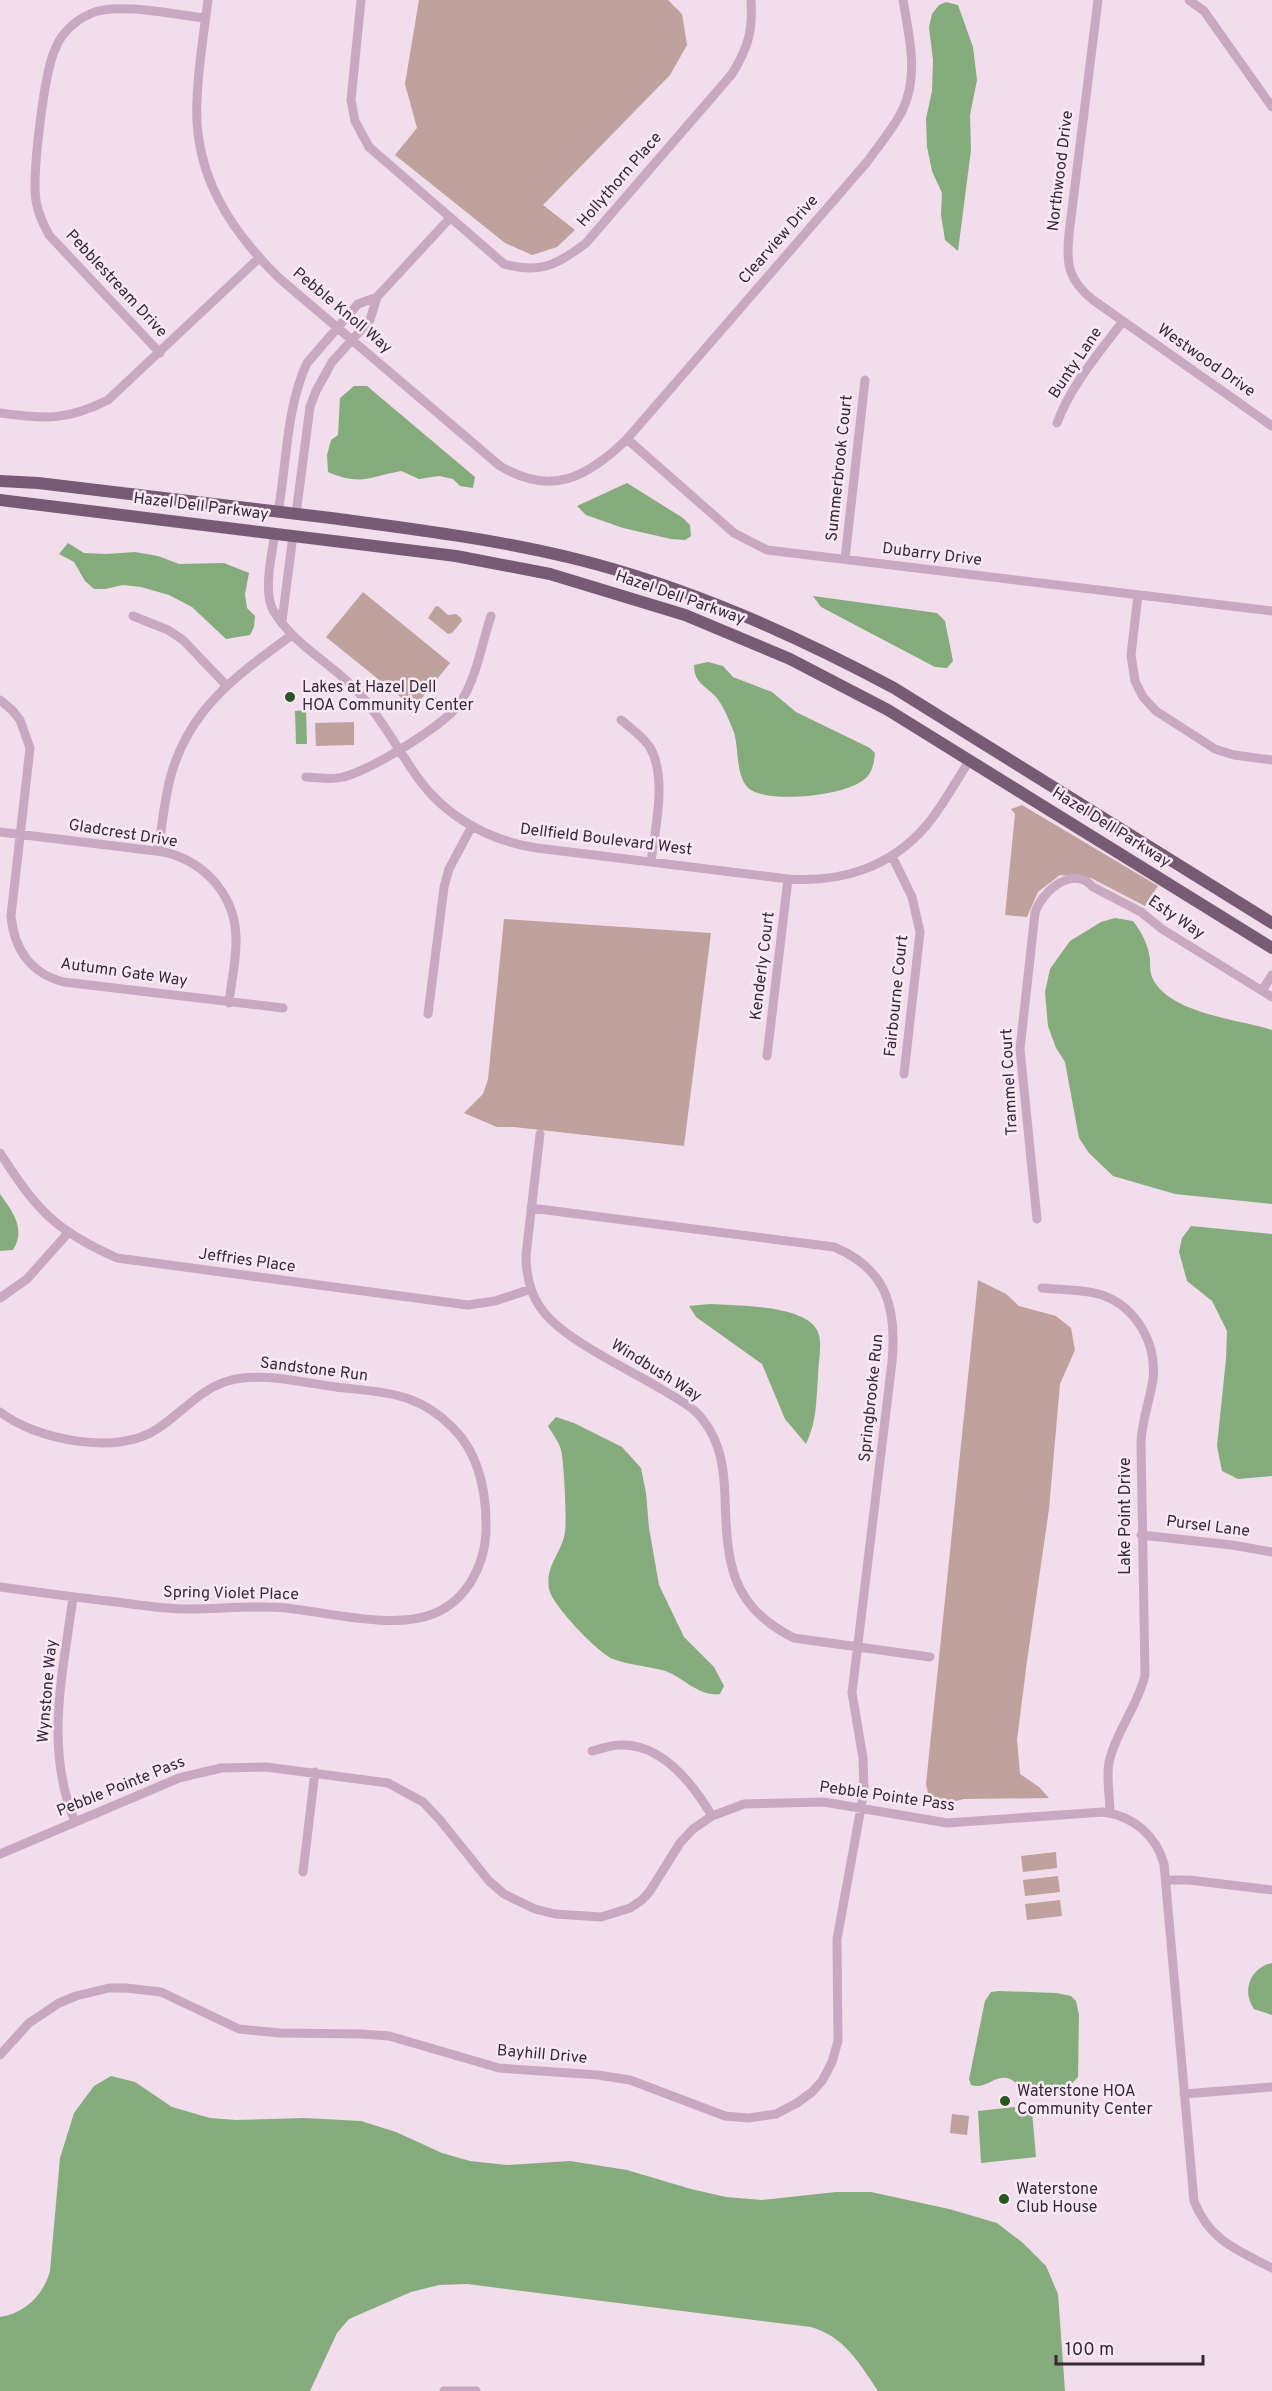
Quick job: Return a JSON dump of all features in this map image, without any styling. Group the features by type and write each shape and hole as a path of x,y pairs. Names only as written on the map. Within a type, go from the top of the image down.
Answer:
{"main road":[{"name":"Hazel Dell Parkway","path":"0,482 38,483 475,537 577,560 696,596 830,654 926,707 1272,923"},
{"name":"Hazel Dell Parkway","path":"0,500 456,556 550,574 618,593 700,621 790,658 888,710 1272,948"}],"street":[{"name":"Pebble Knoll Way","path":"208,0 196,102 201,150 221,206 233,226 259,258 279,278 500,466 521,477 555,480 582,475 606,459 630,435"},
{"name":"Hollythorn Place","path":"361,0 351,100 359,131 378,157 504,264 539,269 559,262 586,243 732,74 744,55 750,37 752,0"},
{"name":"Clearview Drive","path":"630,435 867,162 892,128 903,108 910,88 912,51 903,0"},
{"name":"Northwood Drive","path":"1098,0 1067,254 1076,284 1093,300 1123,321"},
{"path":"1189,0 1197,4 1213,24 1272,107"},
{"name":"Pebblestream Drive","path":"160,352 49,235 36,201 38,146 51,61 56,46 66,30 94,12 112,8 206,18"},
{"path":"296,514 310,407 332,362 370,320 377,297 450,218"},
{"path":"0,413 48,418 88,410 108,400 259,258"},
{"path":"278,512 292,411 307,363 358,304 377,297"},
{"name":"Bunty Lane","path":"1058,423 1064,406 1081,378 1123,321"},
{"name":"Westwood Drive","path":"1123,321 1272,426"},
{"name":"Summerbrook Court","path":"845,559 865,381"},
{"name":"Dubarry Drive","path":"630,435 734,533 767,550 1272,611"},
{"name":"Dellfield Boulevard West","path":"275,533 269,594 273,610 292,635 358,692 387,728 427,789 457,817 499,839 526,847 788,879 812,880 837,877 862,870 892,856 911,842 926,825 970,760"},
{"path":"282,621 293,535"},
{"path":"1138,595 1132,663 1135,681 1149,704 1156,711 1215,749 1234,755 1272,759"},
{"path":"133,616 168,630 183,640 226,685"},
{"path":"306,777 325,779 346,777 399,748 448,717 463,699 490,616"},
{"path":"158,851 170,779 183,741 205,708 226,685 292,635"},
{"name":"Autumn Gate Way","path":"0,700 20,720 30,748 12,903 12,926 18,947 35,968 64,982 283,1008"},
{"path":"621,720 647,744 659,773 651,862"},
{"path":"428,1014 444,887 449,869 472,826"},
{"name":"Gladcrest Drive","path":"0,832 158,851 178,857 202,869 218,885 229,904 236,940 229,1003"},
{"name":"Fairbourne Court","path":"892,856 912,897 920,932 904,1074"},
{"name":"Kenderly Court","path":"767,1056 788,879"},
{"name":"Esty Way","path":"1060,883 1079,879 1088,882 1093,887 1141,912 1162,928 1272,997"},
{"name":"Trammel Court","path":"1037,1219 1023,1093 1020,1037 1035,913 1041,897 1060,883"},
{"path":"1262,991 1272,975"},
{"name":"Windbush Way","path":"540,1134 526,1255 527,1275 531,1289 540,1308 560,1327 680,1401 700,1416 711,1430 723,1465 726,1522 732,1569 740,1592 748,1604 776,1628 794,1638 930,1657"},
{"name":"Jeffries Place","path":"0,1153 36,1205 84,1244 117,1258 138,1263 468,1305 495,1301 531,1289"},
{"name":"Springbrooke Run","path":"531,1208 834,1247 859,1259 882,1286 890,1303 895,1339 852,1702 864,1774 860,1808"},
{"path":"0,1298 27,1279 68,1233"},
{"name":"Lake Point Drive","path":"1042,1288 1107,1297 1131,1314 1149,1341 1154,1366 1141,1442 1144,1675 1140,1695 1110,1760 1108,1775 1110,1813"},
{"name":"Sandstone Run","path":"0,1412 24,1427 41,1433 111,1443 142,1438 157,1430 205,1392 230,1380 262,1378 394,1395 423,1405 439,1415 465,1442 477,1462 481,1479 486,1534"},
{"name":"Spring Violet Place","path":"0,1587 187,1609 242,1606 288,1608 405,1621 432,1614 450,1605 465,1591 483,1555 486,1534"},
{"name":"Pursel Lane","path":"1141,1535 1222,1543 1272,1552"},
{"name":"Wynstone Way","path":"73,1597 57,1737 62,1787 75,1822"},
{"path":"592,1751 625,1745 645,1750 664,1759 693,1787 712,1816"},
{"name":"Pebble Pointe Pass","path":"0,1854 179,1778 199,1772 243,1767 315,1772 388,1783 423,1802 489,1881 522,1905 555,1914 601,1917 630,1908 650,1891 680,1843 693,1829 712,1816 728,1809 762,1803 824,1802 947,1823 1110,1813 1135,1823 1153,1840 1162,1858 1166,1880 1192,2192 1197,2208 1205,2223 1219,2238 1272,2268"},
{"path":"303,1872 315,1772"},
{"name":"Bayhill Drive","path":"1,2052 29,2022 59,2003 76,1996 109,1988 126,1988 161,1992 238,2029 280,2033 389,2036 500,2068 598,2075 630,2080 725,2116 748,2118 776,2114 797,2103 822,2081 832,2062 838,2041 837,1939 860,1808"},
{"path":"1166,1880 1189,1880 1272,1890"},
{"path":"1184,2094 1272,2087"},
{"path":"444,2391 476,2391"}],"shaded area":[{"path":"419,0 668,0 682,14 687,45 670,75 543,205 575,230 557,247 532,255 505,243 395,155 417,128 405,84"},
{"path":"946,2 958,5 973,47 977,80 970,115 971,150 958,251 945,240 941,215 942,193 932,171 927,147 926,119 932,91 933,60 929,27 932,14 939,5"},
{"path":"354,386 367,386 475,477 473,488 460,486 453,479 439,476 419,479 401,471 365,479 349,479 328,472 327,455 331,440 338,435 340,398"},
{"path":"627,483 683,518 690,525 691,536 685,540 671,539 623,528 586,515 577,506"},
{"path":"68,543 84,553 135,552 158,556 179,564 224,563 249,573 245,594 247,608 255,616 254,627 250,635 226,639 192,607 169,595 141,587 123,585 94,589 85,581 74,562 59,554"},
{"path":"363,592 450,663 414,708 326,637"},
{"path":"813,596 937,613 945,621 953,661 947,668 935,667 821,607"},
{"path":"438,606 448,615 456,614 461,618 462,621 452,633 448,634 428,618"},
{"path":"708,662 723,666 733,677 772,692 796,712 870,748 875,753 868,776 839,791 807,796 775,796 751,790 742,778 735,737 726,713 716,697 701,684 696,676 694,665"},
{"path":"306,710 307,744 296,744 295,711"},
{"path":"354,722 354,745 316,746 315,723"},
{"path":"1022,805 1158,886 1145,906 1091,878 1060,875 1038,892 1027,917 1005,915 1015,814 1011,809"},
{"path":"1115,918 1133,921 1136,925 1148,948 1152,977 1160,989 1173,999 1206,1013 1272,1030 1272,1204 1175,1194 1113,1176 1089,1153 1079,1138 1065,1062 1056,1048 1048,1026 1045,992 1050,969 1070,941 1101,922"},
{"path":"504,919 711,933 684,1146 497,1127 464,1113 483,1094 488,1079"},
{"path":"0,1194 13,1214 18,1228 17,1242 13,1250 0,1251"},
{"path":"1191,1226 1272,1234 1272,1476 1238,1479 1222,1471 1217,1446 1227,1331 1212,1301 1187,1281 1179,1252 1182,1238"},
{"path":"978,1280 1006,1294 1019,1306 1056,1316 1071,1328 1075,1350 1060,1384 1049,1509 1017,1740 1020,1774 1039,1787 1049,1798 964,1799 947,1803 929,1798 926,1784"},
{"path":"710,1304 788,1312 802,1317 813,1325 819,1335 820,1350 815,1411 806,1444 785,1419 762,1364 696,1317 689,1306"},
{"path":"556,1417 574,1423 622,1447 641,1468 659,1585 684,1637 714,1667 724,1686 720,1694 704,1692 662,1670 625,1663 606,1655 576,1627 552,1596 549,1589 549,1573 563,1539 566,1525 561,1450 548,1426"},
{"path":"1056,1852 1057,1868 1023,1872 1021,1856"},
{"path":"1058,1876 1060,1892 1025,1896 1023,1880"},
{"path":"1060,1900 1062,1916 1027,1920 1025,1904"},
{"path":"1272,1963 1272,2015 1254,2009 1248,1995 1248,1988 1258,1969"},
{"path":"991,1992 1056,1993 1071,1996 1076,2001 1079,2015 1078,2077 1065,2091 1032,2091 1024,2089 1007,2078 997,2079 981,2086 971,2085 969,2079 985,2001"},
{"path":"111,2076 135,2082 172,2107 210,2118 236,2120 304,2118 361,2121 396,2132 442,2153 470,2161 507,2165 570,2161 627,2170 726,2197 762,2200 836,2192 871,2192 949,2209 997,2223 1023,2243 1046,2266 1058,2294 1065,2391 878,2391 842,2344 823,2331 811,2327 467,2284 439,2285 411,2292 349,2319 337,2333 310,2391 0,2391 0,2317 17,2312 32,2302 47,2280 50,2271 60,2158 74,2113 94,2086"},
{"path":"1015,2107 1015,2112 1032,2111 1036,2157 981,2163 978,2111"},
{"path":"952,2114 969,2116 967,2135 950,2133"}],"place":[{"name":"Lakes at Hazel Dell HOA Community Center","path":"290,697"},
{"name":"Waterstone HOA Community Center","path":"1005,2101"},
{"name":"Waterstone Club House","path":"1004,2199"}]}
